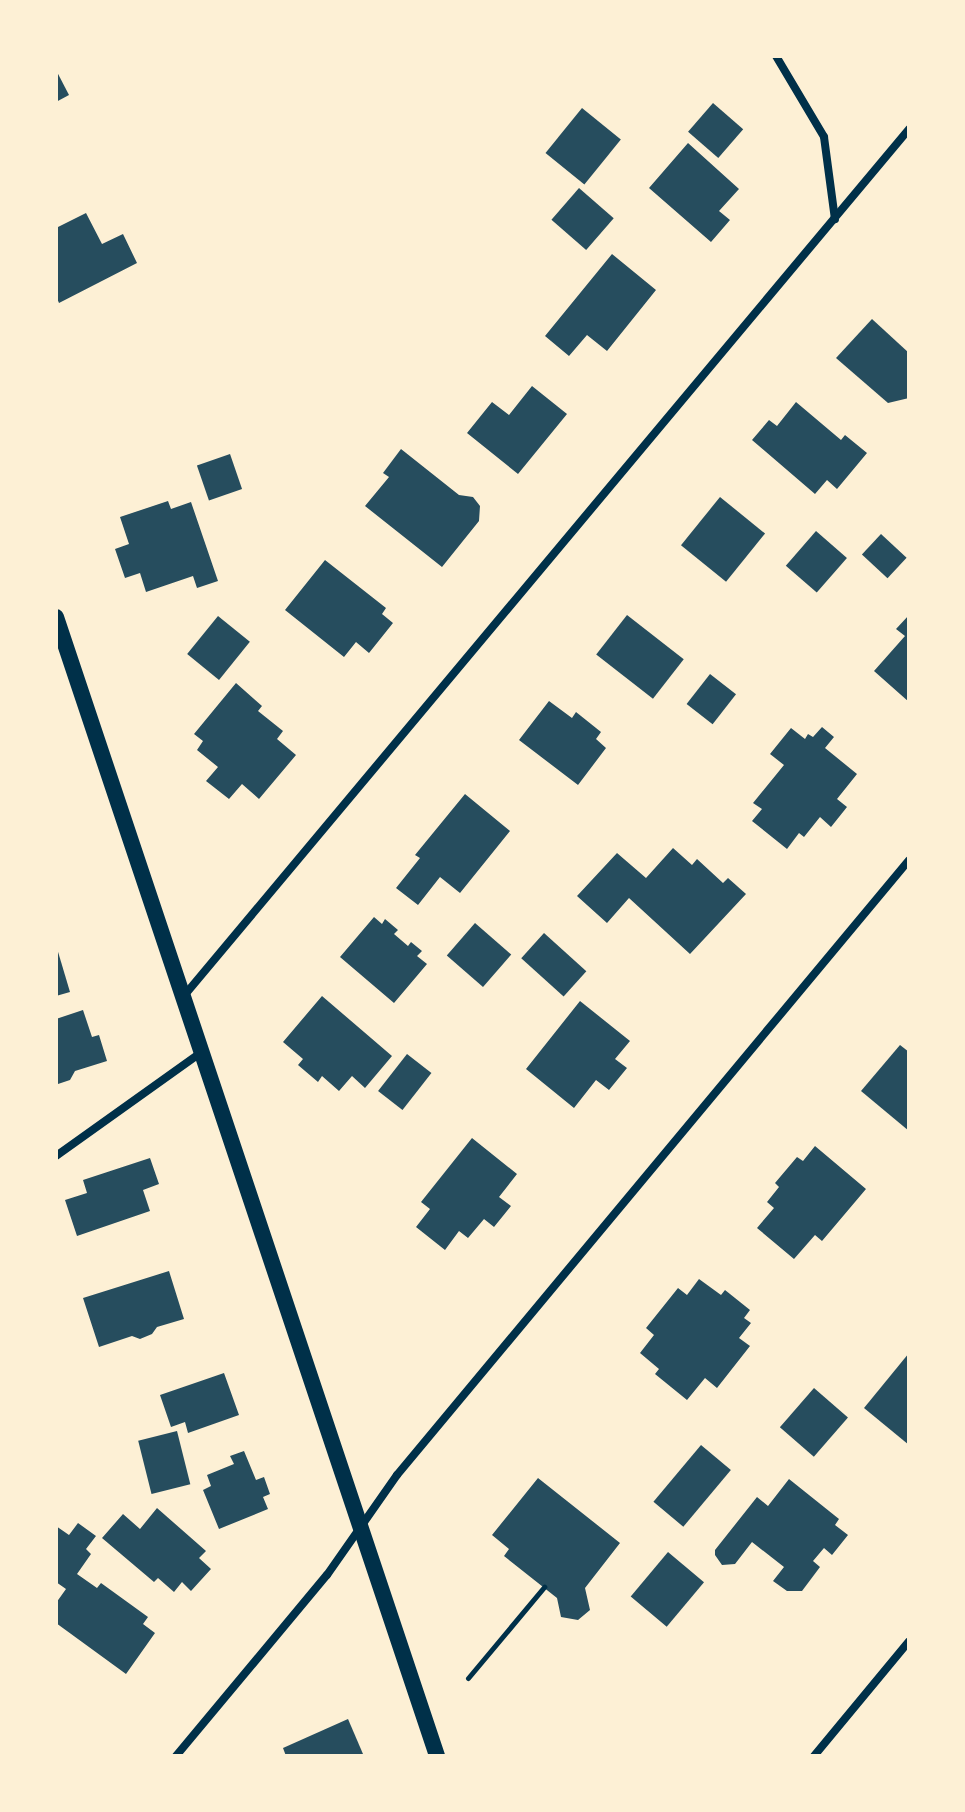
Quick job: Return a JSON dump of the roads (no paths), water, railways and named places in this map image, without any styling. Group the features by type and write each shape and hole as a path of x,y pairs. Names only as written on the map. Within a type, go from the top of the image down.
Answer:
{"main road":[{"path":"56,617 363,1526 437,1756"}],"street":[{"path":"776,56 824,137 835,219"},
{"path":"183,998 909,129"},
{"path":"176,1756 327,1575 397,1475 909,860"},
{"path":"56,1156 203,1051"},
{"path":"814,1756 909,1641"}]}
